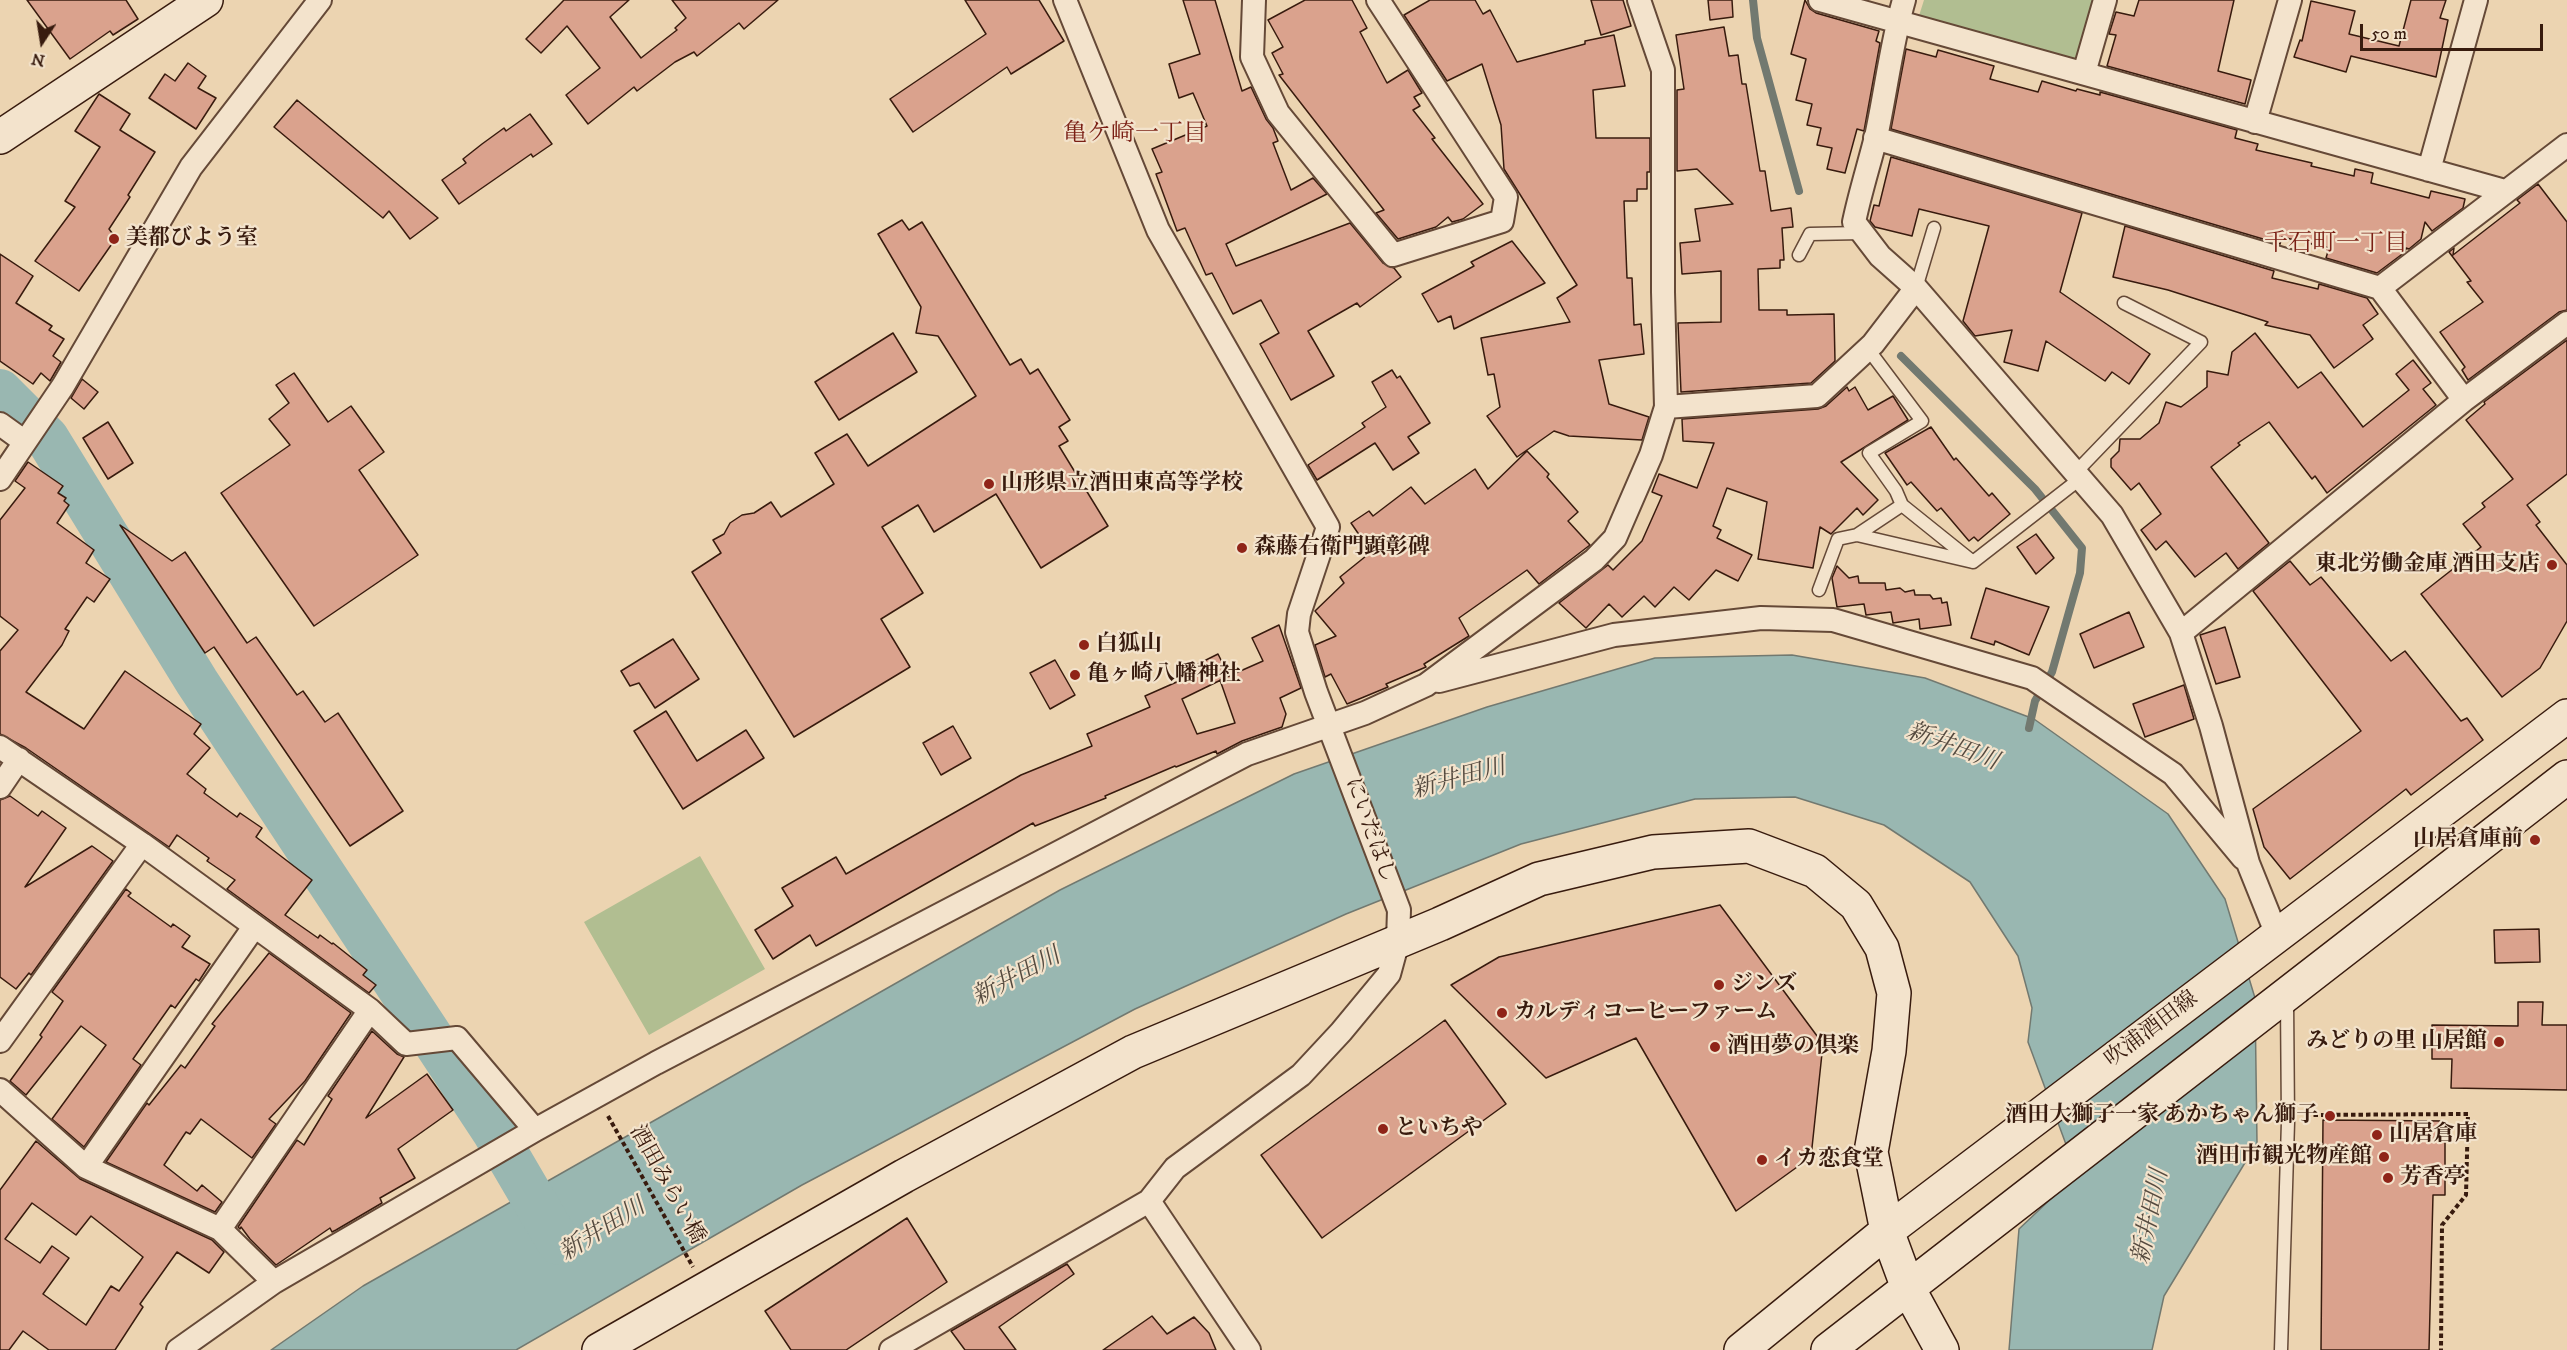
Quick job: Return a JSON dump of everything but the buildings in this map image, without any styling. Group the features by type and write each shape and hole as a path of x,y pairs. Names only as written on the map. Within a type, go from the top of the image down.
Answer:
{"street":[{"path":"0,137 206,0"},
{"path":"0,479 63,386 191,167 320,0"},
{"name":"にいだはし","path":"1065,0 1158,230 1328,527 1299,614 1297,632 1316,692 1340,750 1398,926"},
{"path":"1254,0 1252,57 1278,113 1393,255 1502,221 1506,196 1378,0"},
{"path":"1426,685 1594,561 1615,537 1652,455 1666,407 1663,292 1663,70 1640,0"},
{"path":"1820,0 2505,191"},
{"path":"1904,0 1875,138 1854,222 1880,256 1916,288 2112,514 2181,633 2211,726 2267,943"},
{"path":"2084,73 2105,0"},
{"path":"2255,123 2290,0"},
{"path":"2428,170 2476,0"},
{"path":"1875,138 2380,288 2464,400"},
{"path":"2380,288 2567,145"},
{"path":"1666,407 1817,396 1871,346 1916,288"},
{"path":"2181,633 2464,400 2567,323"},
{"path":"0,424 25,442"},
{"path":"178,1350 274,1282 535,1130 657,1063 1247,754 1365,713 1426,685 1614,635 1761,618 1833,620 2032,678 2173,774 2248,863"},
{"name":"吹浦酒田線","path":"1741,1350 1887,1231 2567,716"},
{"path":"0,787 9,753 141,844 370,1010 406,1044 457,1038 535,1130"},
{"path":"1828,1350 2567,777"},
{"path":"0,1041 141,844"},
{"path":"599,1350 904,1176 1133,1052 1398,926 1539,879 1653,852 1749,846 1815,871 1856,905 1882,948 1894,993 1889,1050 1871,1152 1887,1231 1908,1288 1942,1350"},
{"path":"891,1350 1149,1201 1175,1168 1301,1075 1389,974 1398,926"},
{"path":"86,1167 254,927"},
{"path":"220,1229 370,1010"},
{"path":"0,1090 86,1167 220,1229 274,1282"},
{"path":"1149,1201 1249,1350"}],"lane":[{"path":"1916,288 1934,228"},
{"path":"1799,255 1810,234 1862,233"},
{"path":"1973,562 2053,500 2201,342 2124,303"},
{"path":"1871,346 1922,421 1869,453 1896,491 1902,506 1973,562"},
{"path":"1819,590 1838,539 1857,535 1902,506"},
{"path":"1857,535 1973,562"},
{"path":"2277,1000 2288,1122 2281,1350"}],"path":[{"name":"酒田みらい橋","path":"597,1097 705,1288"},
{"path":"2288,1122 2310,1113 2468,1114 2466,1195 2442,1225 2441,1350"}],"green space":[{"path":"1924,0 2094,0 2078,61 1918,19"},
{"path":"700,856 765,969 649,1035 584,922"}],"water":[{"name":"新井田川","path":"1792,655 1925,678 2034,719 2168,814 2225,899 2255,998 2257,1143 2164,1296 2152,1350 2009,1350 2019,1229 2077,1174 2028,1042 2032,1008 2018,956 1970,882 1884,825 1795,797 1695,799 1521,844 1346,914 1135,1009 802,1185 516,1350 271,1350 363,1286 1060,890 1294,774 1487,707 1655,658"}],"waterway":[{"path":"1753,0 1757,38 1799,191"},
{"path":"1901,356 2035,489 2082,548 2080,573 2052,672 2035,701 2029,728"},
{"name":"新井田川","path":"0,391 47,438 197,682 494,1132 559,1243"}],"place":[{"name":"美都びよう室","path":"114,239"},
{"name":"山形県立酒田東高等学校","path":"989,484"},
{"name":"森藤右衛門顕彰碑","path":"1242,548"},
{"name":"東北労働金庫 酒田支店","path":"2552,565"},
{"name":"白狐山","path":"1084,645"},
{"name":"亀ヶ崎八幡神社","path":"1075,675"},
{"name":"山居倉庫前","path":"2535,840"},
{"name":"ジンズ","path":"1719,985"},
{"name":"カルディコーヒーファーム","path":"1502,1013"},
{"name":"みどりの里 山居館","path":"2499,1042"},
{"name":"酒田夢の倶楽","path":"1715,1047"},
{"name":"酒田大獅子一家 あかちゃん獅子","path":"2330,1116"},
{"name":"といちや","path":"1383,1129"},
{"name":"山居倉庫","path":"2377,1135"},
{"name":"酒田市観光物産館","path":"2384,1157"},
{"name":"イカ恋食堂","path":"1762,1160"},
{"name":"芳香亭","path":"2388,1178"}],"district":[{"name":"亀ケ崎一丁目","path":"1135,135"},
{"name":"千石町一丁目","path":"2336,245"}]}
